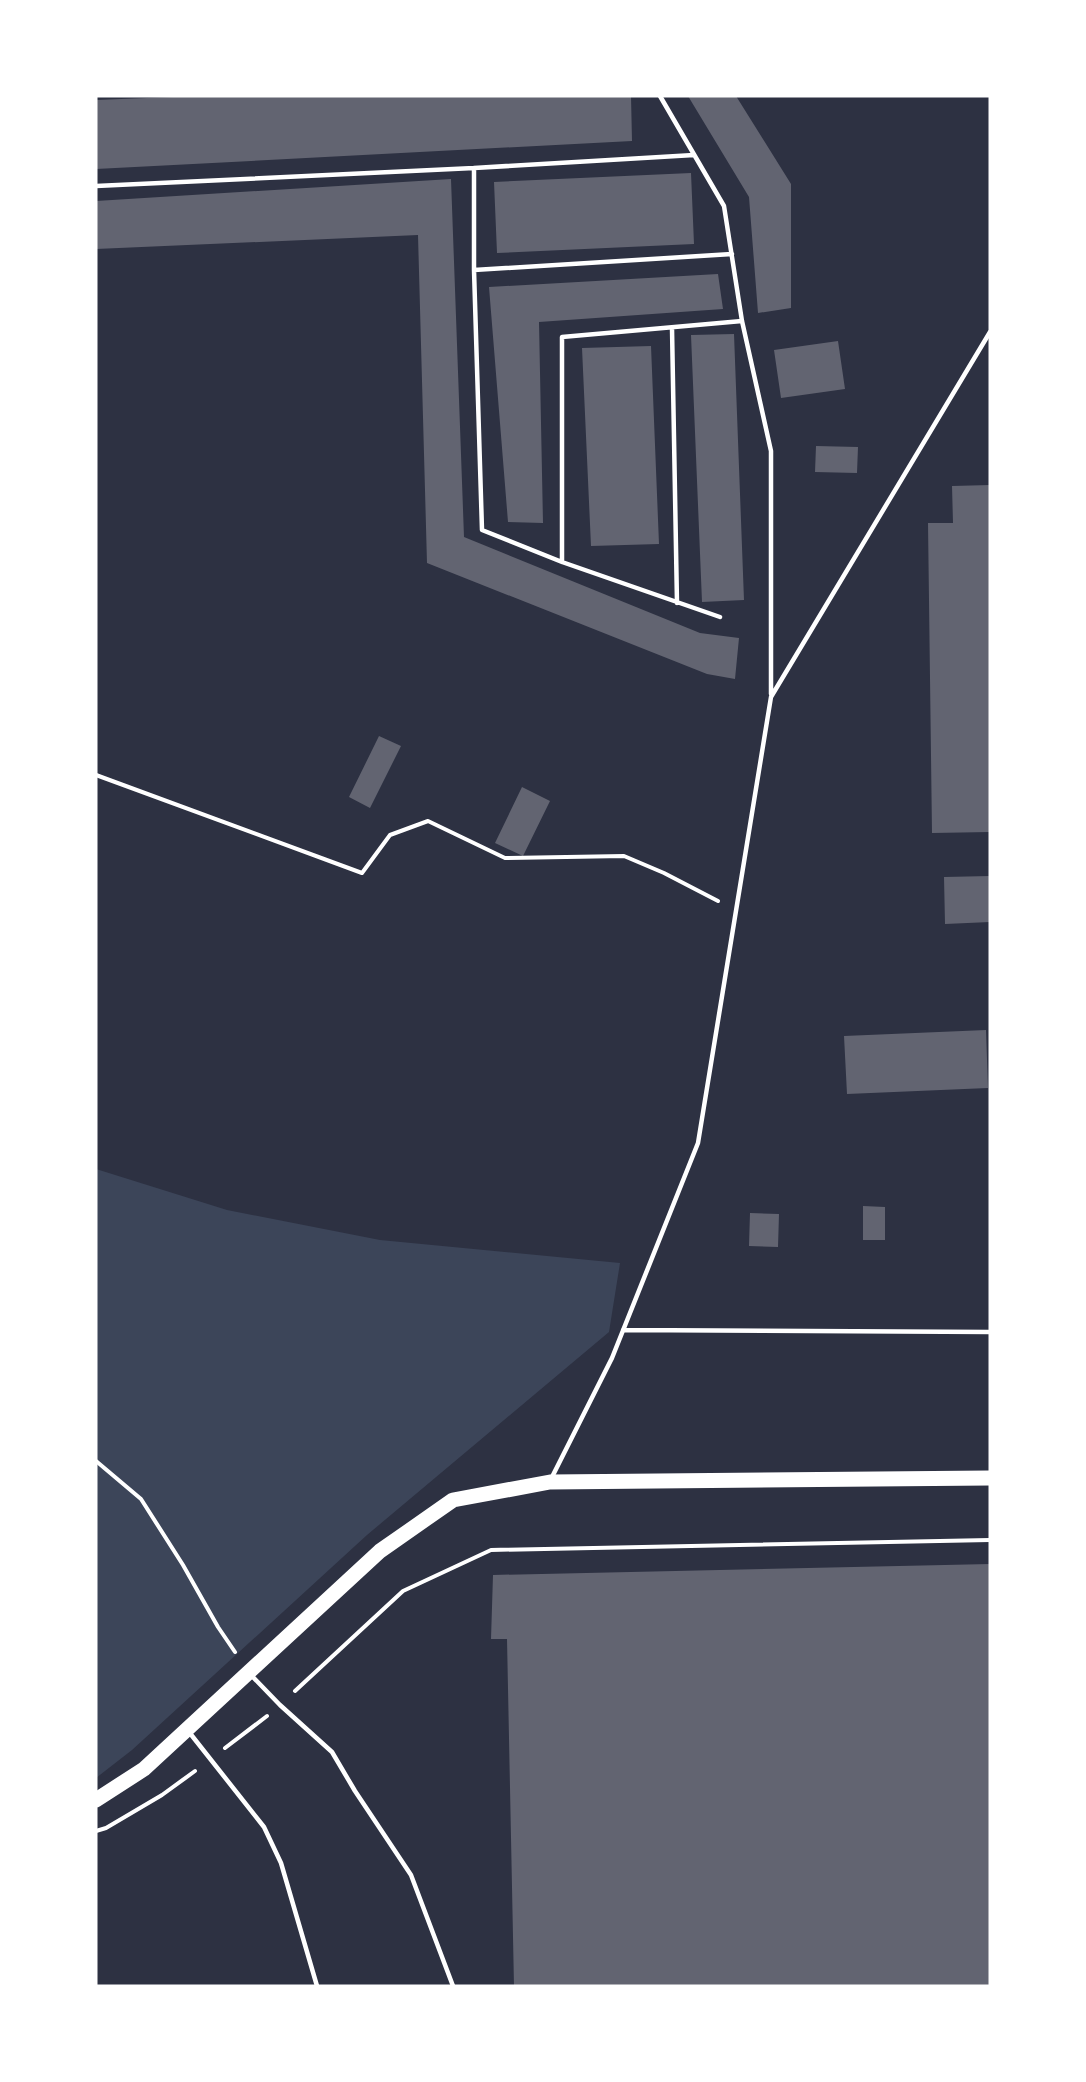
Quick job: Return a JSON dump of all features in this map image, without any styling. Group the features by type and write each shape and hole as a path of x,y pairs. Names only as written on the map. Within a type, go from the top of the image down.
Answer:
{"main road":[{"path":"96,1800 144,1769 380,1551 453,1500 550,1482 990,1478"}],"lane":[{"path":"550,1482 612,1358 698,1143 771,697 771,451 742,321 724,206 660,96"},
{"path":"96,186 694,155"},
{"path":"474,168 474,270 482,530 562,562 720,617"},
{"path":"474,270 732,254"},
{"path":"562,562 562,337 742,321"},
{"path":"672,328 676,603"},
{"path":"771,697 990,332"},
{"path":"623,1329 990,1332"},
{"path":"249,1672 280,1705 332,1752 411,1875 453,1986"},
{"path":"187,1730 212,1758 264,1827 281,1863 317,1986"}],"path":[{"path":"96,775 362,873 390,835 428,820 505,858 624,856 664,873 737,911"},
{"path":"96,1461 141,1499 183,1565 218,1627 249,1672"},
{"path":"490,1550 990,1540"}],"shaded area":[{"path":"96,1169 227,1210 380,1240 620,1263 609,1332 367,1535 132,1750 96,1778"}],"building":[{"path":"198,96 631,96 632,141 96,169 96,100"},
{"path":"688,96 736,96 791,184 791,308 758,313 749,197"},
{"path":"691,173 694,244 497,253 494,182"},
{"path":"451,179 464,537 700,633 739,638 735,679 707,674 427,563 418,235 96,249 96,201"},
{"path":"718,274 723,309 539,322 543,523 508,522 489,287"},
{"path":"734,334 744,600 702,602 691,335"},
{"path":"838,341 845,389 781,398 774,350"},
{"path":"651,346 659,544 591,546 582,348"},
{"path":"816,446 858,447 857,473 815,472"},
{"path":"990,485 990,832 932,833 928,523 953,523 952,486"},
{"path":"379,736 401,746 370,808 349,797"},
{"path":"522,787 550,801 523,856 495,843"},
{"path":"990,876 990,922 945,924 944,877"},
{"path":"986,1030 988,1088 847,1094 844,1036"},
{"path":"863,1206 885,1207 885,1240 863,1240"},
{"path":"750,1213 779,1214 778,1247 749,1246"},
{"path":"990,1564 990,1986 514,1986 507,1639 491,1639 493,1575"}]}
